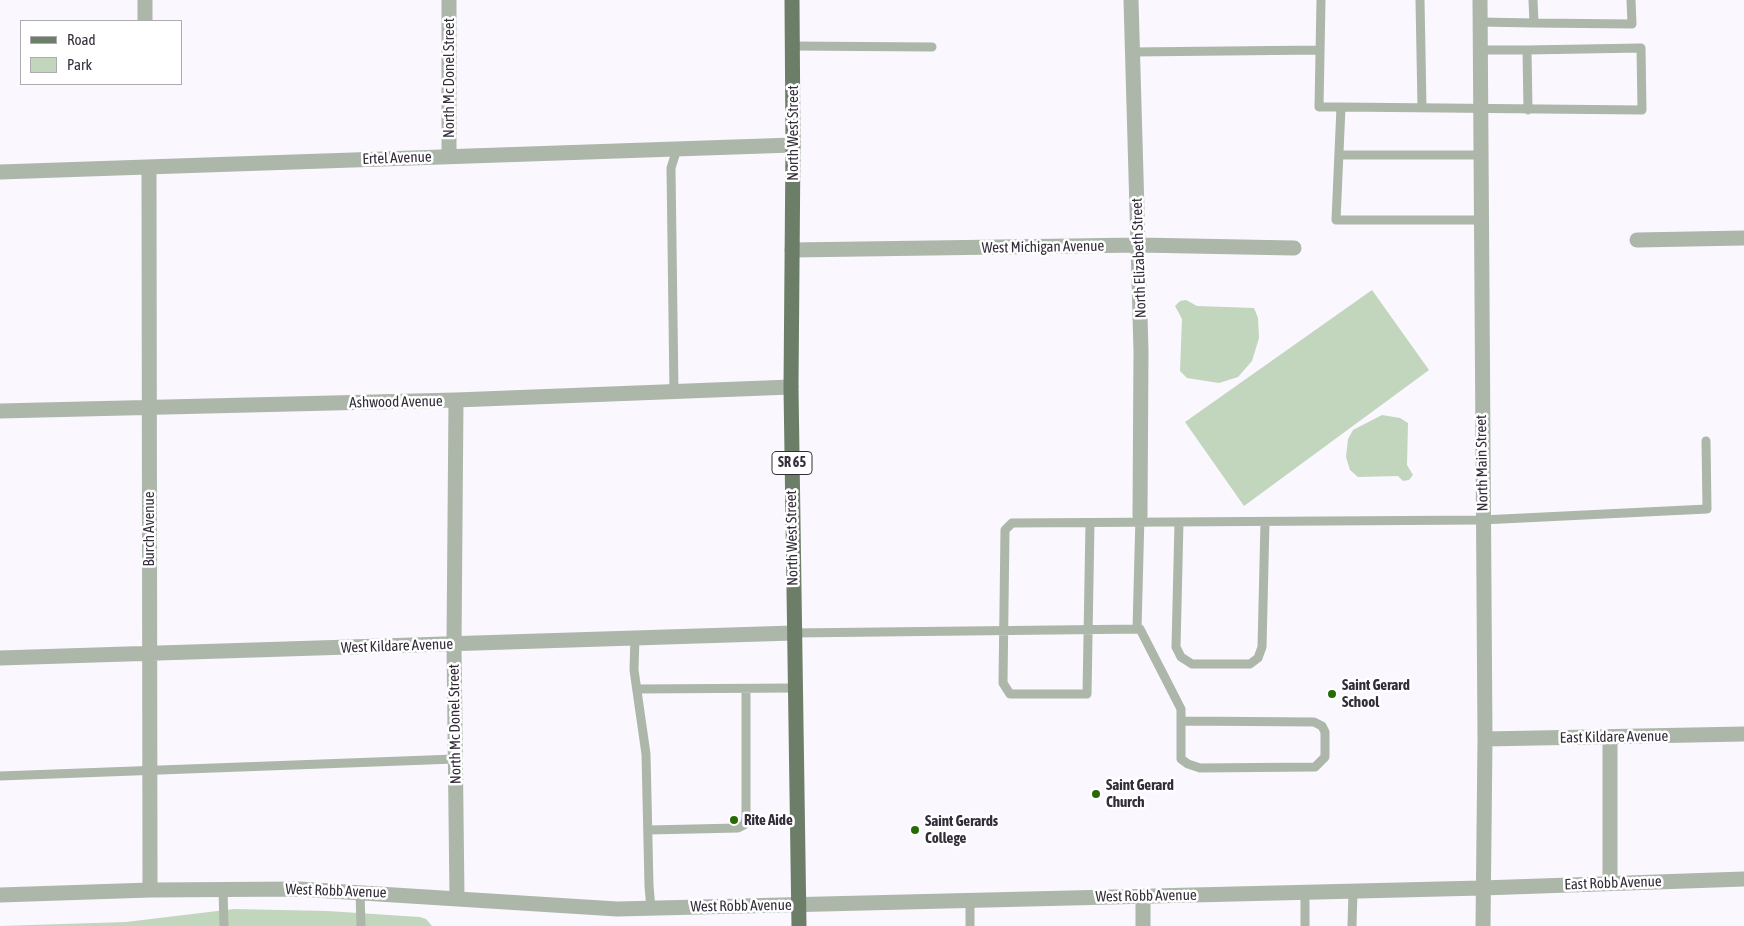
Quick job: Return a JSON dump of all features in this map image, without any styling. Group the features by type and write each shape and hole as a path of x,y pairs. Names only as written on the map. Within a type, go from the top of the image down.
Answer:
{"main road":[{"name":"North West Street","path":"792,0 791,387 793,633 799,926"}],"street":[{"path":"145,0 145,20"},
{"name":"North Mc Donel Street","path":"449,0 449,156"},
{"name":"North Elizabeth Street","path":"1131,0 1141,351 1139,519"},
{"name":"North Main Street","path":"1480,0 1483,220 1482,520 1485,739 1482,926"},
{"name":"Ertel Avenue","path":"0,172 793,145"},
{"name":"Burch Avenue","path":"149,167 150,890"},
{"path":"1637,240 1744,238"},
{"name":"West Michigan Avenue","path":"792,250 1139,245 1294,248"},
{"name":"Ashwood Avenue","path":"0,411 456,400 791,387"},
{"name":"North Mc Donel Street","path":"456,400 454,644 457,898"},
{"name":"West Kildare Avenue","path":"0,658 149,655 793,633"},
{"name":"East Kildare Avenue","path":"1485,739 1744,734"},
{"path":"1610,737 1610,884"},
{"name":"East Robb Avenue","path":"1482,888 1744,878"},
{"name":"West Robb Avenue","path":"0,895 150,890 299,889 457,898 589,909 651,909 1482,888"},
{"path":"1143,896 1143,926"}],"lane":[{"path":"1321,0 1319,107 1642,110 1641,48 1481,50"},
{"path":"1420,0 1422,107"},
{"path":"1533,0 1534,23"},
{"path":"1480,22 1632,24 1632,0"},
{"path":"792,46 932,47"},
{"path":"1132,52 1320,50"},
{"path":"1527,50 1528,110"},
{"path":"1341,107 1336,220 1483,220"},
{"path":"674,392 671,168 677,149"},
{"path":"1340,155 1482,155"},
{"path":"1090,523 1087,694 1010,694 1003,683 1005,530 1012,524 1090,523 1139,519 1179,522 1482,520 1707,509 1706,441"},
{"path":"1137,629 1139,519"},
{"path":"1179,522 1176,647 1181,657 1192,664 1250,664 1258,658 1262,647 1265,522"},
{"path":"793,633 1140,629 1181,709 1181,721 1181,759 1188,764 1200,768 1315,767 1325,757 1325,732 1322,726 1314,722 1181,721"},
{"path":"635,638 634,670 646,754 648,886 651,909"},
{"path":"637,688 794,688"},
{"path":"648,830 738,828 744,825 746,819 746,688"},
{"path":"0,776 149,768 455,759"},
{"path":"223,890 224,926"},
{"path":"1352,926 1353,891"},
{"path":"360,892 361,926"},
{"path":"1305,892 1306,926"},
{"path":"970,901 970,926"}],"green space":[{"path":"1372,290 1429,370 1244,506 1185,422"},
{"path":"1186,300 1197,306 1254,308 1258,318 1259,338 1252,361 1238,377 1219,383 1187,378 1180,371 1182,319 1175,306 1180,301"},
{"path":"1382,415 1400,418 1408,423 1407,465 1413,475 1409,480 1403,481 1398,476 1358,477 1350,470 1346,457 1348,439 1353,430"},
{"path":"234,909 327,911 420,917 426,919 432,926 0,926 126,922"}],"place":[{"name":"Saint Gerard School","path":"1332,694"},
{"name":"Saint Gerard Church","path":"1096,794"},
{"name":"Rite Aide","path":"734,820"},
{"name":"Saint Gerards College","path":"915,830"}]}
